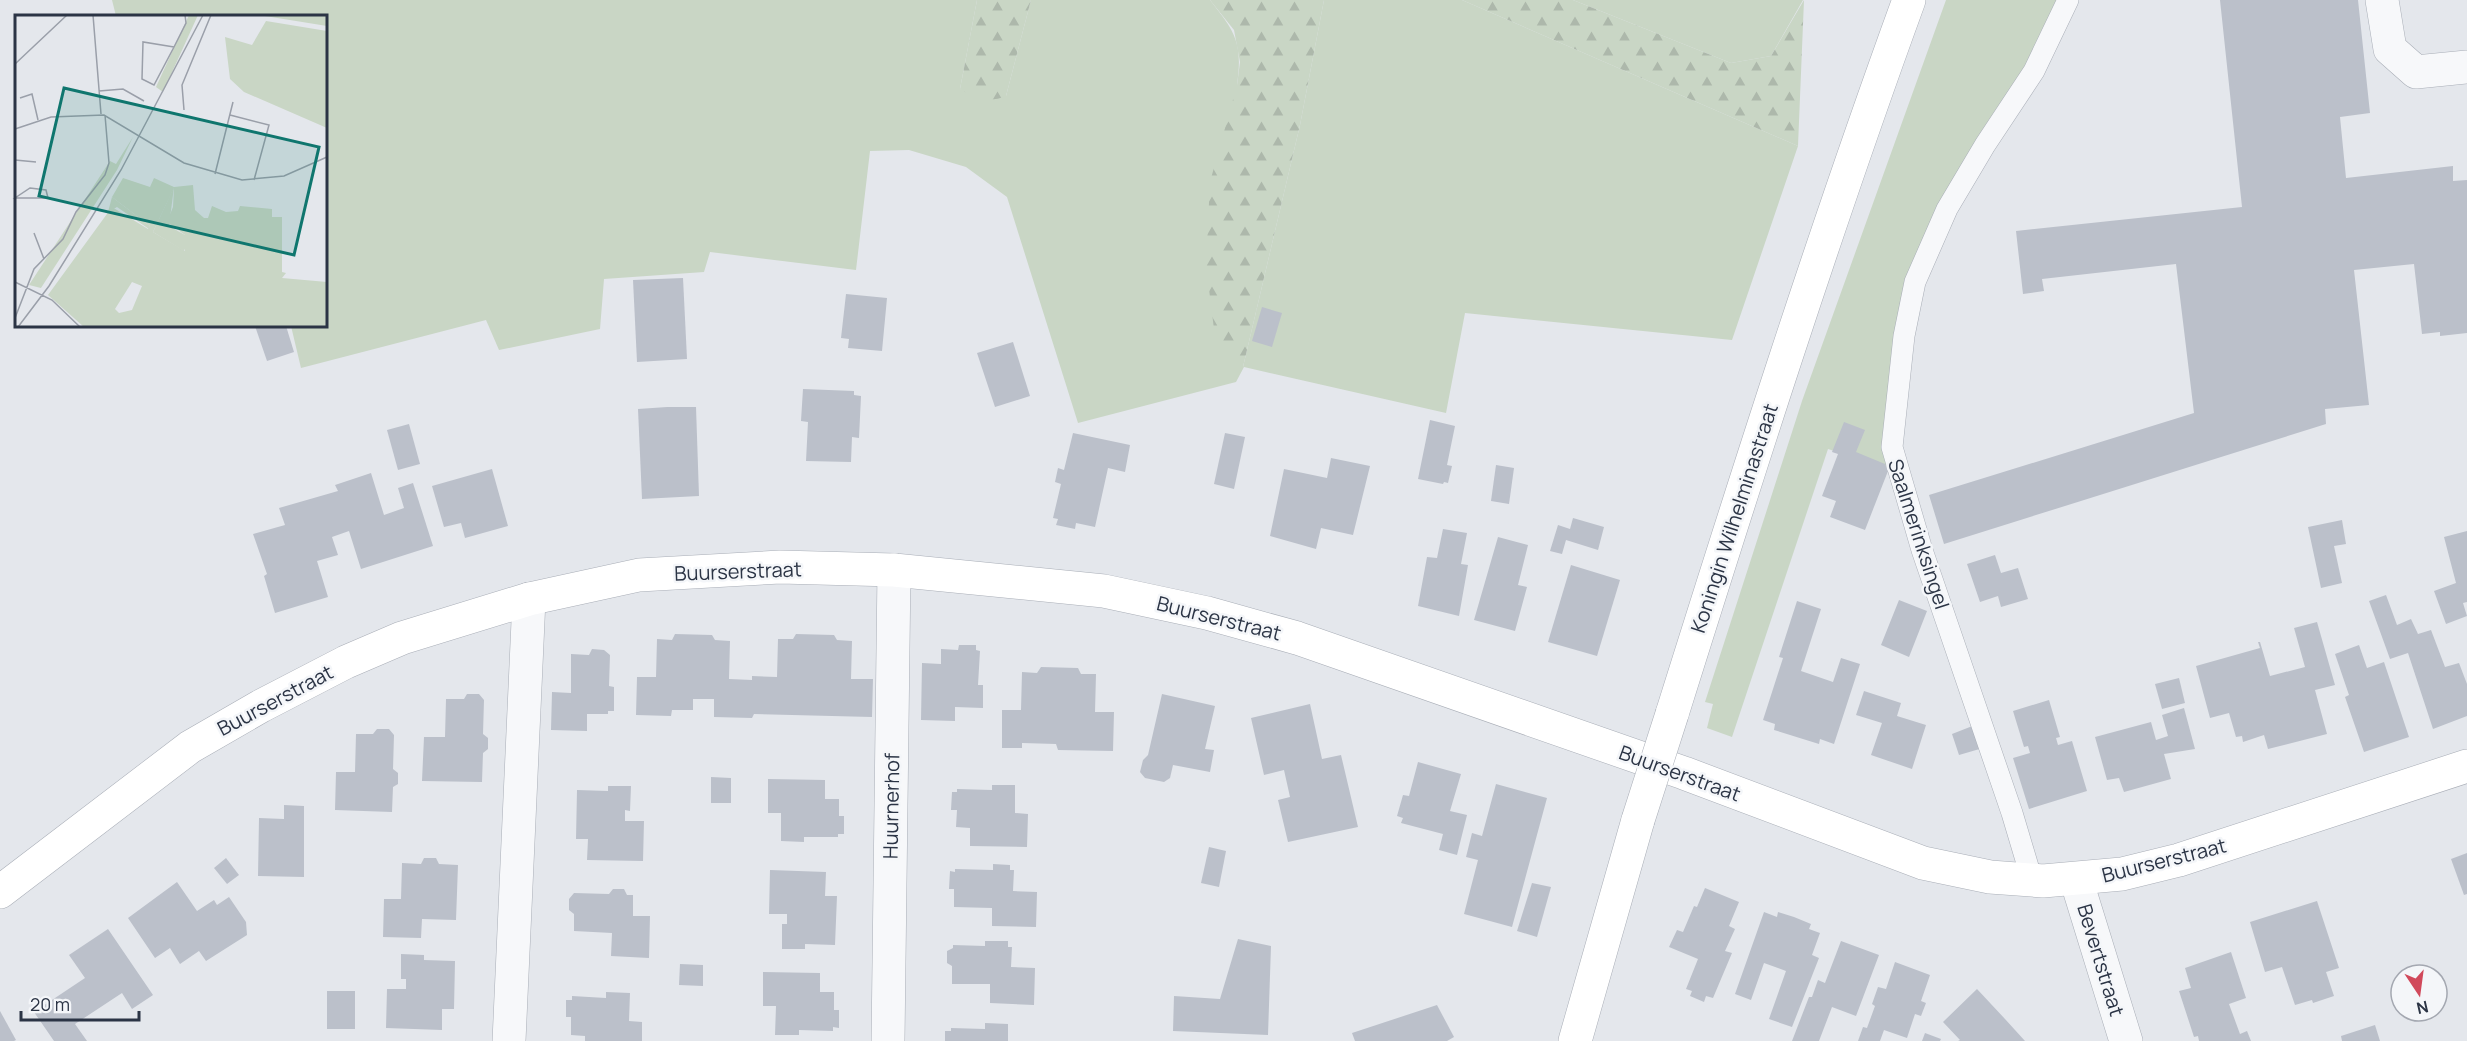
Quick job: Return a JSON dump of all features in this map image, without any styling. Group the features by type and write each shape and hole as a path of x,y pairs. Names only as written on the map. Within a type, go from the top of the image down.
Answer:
{"main road":[{"name":"Koningin Wilhelminastraat","path":"1575,1041 1638,820 1768,409 1865,121 1909,0"},
{"name":"Buurserstraat","path":"0,892 190,747 261,706 346,662 402,638 529,599 639,574 780,567 894,570 1104,591 1207,613 1298,638 1684,773 1923,863 1990,877 2032,880 2076,879 2122,874 2178,860 2467,766"}],"street":[{"path":"2382,0 2390,49 2416,72 2467,67"},
{"name":"Huurnerhof","path":"888,1041 894,570"},
{"path":"510,1041 529,599"},
{"name":"Bevertstraat","path":"2076,879 2126,1041"}],"lane":[{"name":"Saalmerinksingel","path":"2032,880 2012,813 1922,550 1892,447 1904,336 1915,282 1947,209 2034,71 2068,0"}],"green space":[{"path":"112,0 977,0 960,89 1006,96 1031,0 1210,0 1226,21 1235,38 1239,58 1237,85 1243,367 1300,125 1324,0 1462,0 1798,146 1732,340 1465,313 1446,413 1244,367 1236,382 1078,423 1007,197 966,167 909,150 870,151 856,270 710,252 704,272 604,279 600,329 499,350 486,320 301,368 291,327 327,327 327,15 116,15"},
{"path":"977,0 1031,0 1006,96 1000,98 983,99 960,89"},
{"path":"1210,0 1324,0 1300,125 1243,367 1215,337 1206,265 1210,182 1237,85 1240,62 1234,30"},
{"path":"1462,0 1573,0 1731,63 1771,56 1804,0 1798,146"},
{"path":"1573,0 1803,0 1771,56 1731,63"},
{"path":"1946,0 2064,0 1919,274 1890,400 1887,468 1828,449 1732,737 1707,728 1713,704 1705,702 1802,401"}],"building":[{"path":"2220,0 2358,0 2370,113 2340,117 2346,178 2453,166 2453,181 2467,180 2467,333 2440,336 2440,332 2422,334 2414,264 2354,270 2369,405 2325,409 2326,424 1944,544 1929,495 2194,413 2176,264 2042,279 2044,291 2023,294 2016,231 2242,207"},
{"path":"683,278 687,359 637,362 633,280"},
{"path":"846,294 887,298 882,351 848,348 849,339 841,338"},
{"path":"1262,307 1282,313 1272,347 1252,341"},
{"path":"255,327 286,327 294,352 267,361"},
{"path":"1013,342 1030,396 995,407 977,353"},
{"path":"803,389 854,391 854,395 861,396 859,438 852,437 851,462 806,461 808,422 801,421"},
{"path":"696,407 699,496 642,499 638,409"},
{"path":"1430,420 1455,426 1447,465 1452,466 1448,483 1418,479"},
{"path":"1844,422 1865,430 1856,452 1885,464 1888,471 1865,530 1830,517 1836,501 1822,496 1838,454 1832,452"},
{"path":"409,424 420,464 398,470 387,430"},
{"path":"1073,433 1130,445 1125,472 1108,468 1095,527 1076,523 1075,529 1056,525 1058,519 1053,518 1061,484 1055,482 1058,468 1064,470"},
{"path":"1225,433 1245,437 1234,489 1214,484"},
{"path":"1331,458 1370,466 1353,535 1321,528 1316,549 1270,536 1284,469 1327,478"},
{"path":"1496,465 1514,468 1509,504 1491,501"},
{"path":"492,469 508,526 465,538 461,523 444,527 432,486"},
{"path":"371,473 384,515 404,508 398,488 413,483 433,546 361,569 349,531 332,537 338,555 317,561 328,597 275,613 264,576 267,574 253,534 285,525 279,508 338,491 335,485"},
{"path":"1573,518 1604,527 1598,550 1566,540 1562,554 1550,551 1558,525 1570,529"},
{"path":"2342,520 2346,544 2334,546 2342,583 2321,588 2308,527"},
{"path":"1443,529 1467,533 1461,564 1468,565 1459,616 1418,606 1427,557 1437,558"},
{"path":"2467,531 2467,602 2463,603 2467,616 2446,624 2434,591 2456,583 2444,537"},
{"path":"1498,537 1528,545 1518,585 1527,587 1515,631 1474,620"},
{"path":"1995,555 2001,573 2018,568 2028,599 2001,607 1998,596 1980,602 1967,564"},
{"path":"1571,565 1620,580 1597,656 1548,642"},
{"path":"2386,595 2397,625 2411,619 2418,634 2431,630 2445,667 2459,663 2467,684 2467,716 2433,729 2408,653 2390,659 2369,601"},
{"path":"1899,600 1927,611 1909,657 1881,645"},
{"path":"1797,601 1821,609 1801,671 1833,682 1841,658 1860,664 1834,744 1820,739 1819,744 1774,730 1775,724 1763,720 1783,658 1779,657"},
{"path":"2317,622 2335,685 2315,690 2327,734 2268,749 2264,735 2243,742 2242,736 2236,737 2229,713 2210,718 2196,666 2260,648 2258,642 2260,642 2270,676 2305,667 2294,628"},
{"path":"675,634 712,635 715,640 730,641 729,679 752,680 752,676 777,677 778,639 793,639 796,634 834,635 837,640 852,641 851,679 873,679 872,717 754,714 752,718 714,717 714,699 693,699 693,710 672,710 671,716 636,715 637,677 656,677 657,639 672,640"},
{"path":"959,645 976,645 976,650 980,651 978,685 983,685 983,708 955,707 955,721 921,720 922,663 941,664 941,649 958,650"},
{"path":"2359,645 2367,668 2384,662 2409,737 2364,752 2345,697 2349,695 2335,654"},
{"path":"592,649 604,650 610,655 609,686 614,687 614,711 608,711 608,714 587,714 587,731 551,730 552,692 571,693 571,654 589,655"},
{"path":"1041,667 1078,668 1081,674 1096,674 1095,712 1114,712 1113,751 1058,750 1056,744 1022,743 1022,748 1002,748 1002,710 1021,710 1022,672 1037,673"},
{"path":"2179,678 2185,703 2162,709 2155,684"},
{"path":"1864,691 1901,703 1897,716 1926,725 1912,769 1871,755 1882,723 1856,715"},
{"path":"467,694 479,694 484,700 483,734 488,738 488,749 483,753 482,782 422,781 424,737 445,737 446,699 464,699"},
{"path":"1162,694 1215,706 1205,749 1214,750 1210,772 1173,765 1170,778 1164,782 1145,778 1140,772 1143,760 1148,755"},
{"path":"2049,700 2060,737 2056,738 2058,745 2072,741 2087,791 2029,809 2013,758 2030,753 2028,746 2024,747 2013,711"},
{"path":"1310,704 1322,759 1341,755 1358,827 1288,842 1278,800 1290,797 1284,770 1264,775 1251,718"},
{"path":"2184,708 2195,749 2164,754 2171,779 2124,792 2119,778 2107,780 2095,737 2151,722 2156,740 2168,736 2162,715"},
{"path":"1975,725 1983,748 1959,755 1952,734"},
{"path":"377,729 389,729 394,735 393,769 398,773 398,784 393,787 392,812 335,810 336,772 355,772 356,734 373,734"},
{"path":"1418,762 1461,774 1450,811 1467,815 1457,855 1439,850 1443,834 1401,823 1403,818 1397,816 1403,795 1409,796"},
{"path":"711,777 731,778 731,803 711,803"},
{"path":"768,779 825,780 825,799 839,799 839,816 844,816 844,834 838,834 838,837 804,837 804,842 781,841 781,813 768,813"},
{"path":"1496,784 1547,798 1512,927 1464,914 1478,860 1466,857 1472,833 1482,836"},
{"path":"992,785 1015,785 1015,813 1028,814 1027,847 970,846 970,828 956,827 957,810 951,810 952,792 957,792 957,789 992,790"},
{"path":"608,786 631,786 630,811 625,810 625,821 644,821 643,861 587,860 588,839 576,839 577,790 608,791"},
{"path":"284,805 304,806 304,877 258,876 259,818 284,819"},
{"path":"1209,847 1226,851 1219,887 1201,883"},
{"path":"2467,853 2467,894 2464,895 2451,859"},
{"path":"226,858 239,875 227,884 214,868"},
{"path":"424,858 436,858 439,864 458,865 456,920 422,919 421,938 383,937 384,899 401,899 402,863 421,864"},
{"path":"993,864 1010,865 1010,870 1014,870 1013,891 1037,892 1036,927 992,926 992,908 954,907 954,889 949,889 950,871 955,872 955,869 993,870"},
{"path":"770,870 826,872 825,896 837,896 835,945 805,944 805,949 782,949 782,924 787,924 787,914 769,914"},
{"path":"177,882 197,911 214,900 217,905 229,897 246,922 247,935 206,961 199,951 180,964 170,948 155,958 128,918"},
{"path":"1532,883 1551,887 1537,937 1517,931"},
{"path":"1705,888 1739,902 1729,926 1735,929 1725,951 1732,953 1713,998 1706,996 1704,1002 1690,996 1692,991 1686,989 1698,959 1669,947 1677,930 1683,932"},
{"path":"613,889 624,889 627,895 633,895 633,916 650,916 649,958 611,956 612,933 574,931 574,914 569,910 569,899 574,893 609,894"},
{"path":"2317,901 2339,968 2326,972 2334,996 2313,1003 2312,1000 2295,1005 2282,967 2265,972 2250,922"},
{"path":"1764,912 1777,917 1778,912 1794,917 1811,924 1809,929 1820,933 1812,955 1819,958 1792,1027 1769,1019 1786,971 1764,963 1751,1000 1735,994"},
{"path":"108,929 153,995 132,1009 122,993 75,1024 87,1041 54,1041 34,1012 85,978 69,955"},
{"path":"1238,939 1271,946 1268,1035 1173,1031 1174,996 1220,999"},
{"path":"985,941 1008,941 1008,947 1012,947 1011,967 1035,968 1034,1005 990,1003 990,984 952,984 952,966 947,963 947,951 953,948 953,945 985,946"},
{"path":"1841,941 1879,955 1856,1016 1832,1007 1819,1041 1792,1041 1818,980 1825,983"},
{"path":"2231,952 2246,998 2229,1004 2240,1034 2247,1031 2251,1041 2199,1041 2198,1036 2194,1037 2179,991 2191,988 2185,968"},
{"path":"401,954 424,955 424,960 455,961 454,1009 442,1009 442,1030 386,1028 387,989 406,989 406,979 401,979"},
{"path":"1895,962 1930,975 1921,1001 1926,1003 1921,1016 1915,1014 1907,1038 1884,1030 1880,1041 1858,1041 1863,1027 1867,1028 1875,1006 1872,1004 1878,987 1886,989"},
{"path":"680,964 703,965 703,986 679,985"},
{"path":"763,972 820,973 820,992 834,992 834,1010 839,1010 839,1028 833,1027 833,1031 799,1030 799,1035 775,1035 776,1006 763,1006"},
{"path":"1977,989 2025,1041 1958,1041 1960,1040 1943,1022"},
{"path":"327,991 355,991 355,1029 327,1029"},
{"path":"606,992 630,993 629,1021 642,1022 642,1041 585,1041 585,1036 571,1035 571,1017 566,1017 566,1000 572,1000 572,996 606,998"},
{"path":"1437,1005 1454,1037 1447,1041 1355,1041 1352,1033"},
{"path":"0,1011 16,1040 0,1041"},
{"path":"985,1023 1008,1024 1008,1041 945,1041 945,1031 951,1031 951,1028 985,1029"},
{"path":"2375,1025 2380,1041 2342,1041 2341,1036"},
{"path":"1925,1033 1941,1039 1940,1041 1922,1041"}]}
